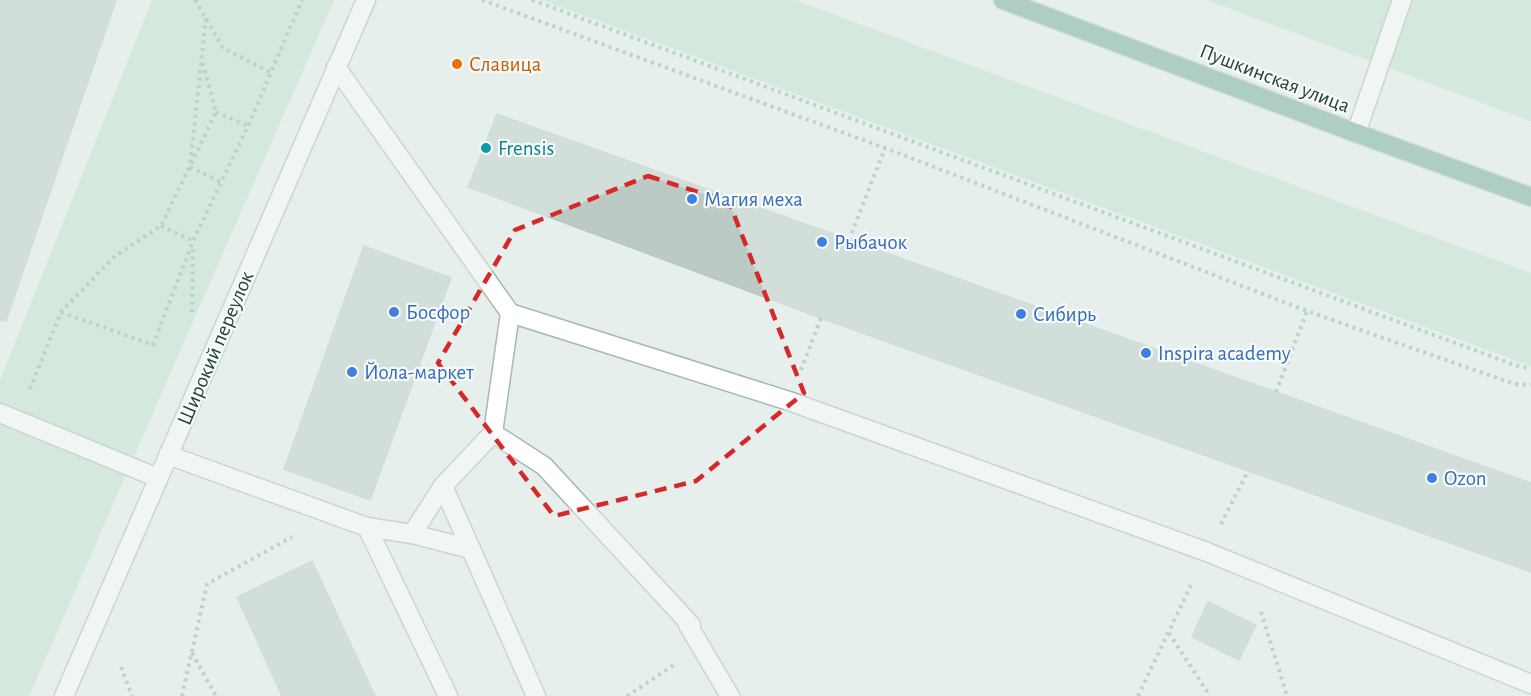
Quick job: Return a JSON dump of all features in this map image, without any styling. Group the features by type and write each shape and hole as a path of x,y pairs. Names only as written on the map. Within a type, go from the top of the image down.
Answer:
{"main road":[{"name":"Пушкинская улица","path":"1003,0 1531,197"}],"street":[{"name":"Широкий переулок","path":"64,696 366,0"},
{"path":"1356,133 1402,0"},
{"path":"336,67 510,313 789,401 1248,568 1531,684"},
{"path":"412,534 443,486 493,434 510,313"},
{"path":"0,413 158,478"},
{"path":"493,434 544,466 691,625 688,625 730,696"},
{"path":"168,455 368,527 412,534 471,549"},
{"path":"443,486 536,696"},
{"path":"368,527 448,696"}],"path":[{"path":"195,0 223,48 270,72"},
{"path":"61,312 153,345 193,241 248,126 302,0"},
{"path":"482,0 885,148 1307,310 1514,384 1531,385"},
{"path":"532,0 1497,359 1520,367 1531,368"},
{"path":"190,167 206,18"},
{"path":"19,421 61,312 115,256 161,226 216,112 202,60"},
{"path":"216,112 248,126"},
{"path":"849,240 885,148"},
{"path":"190,167 221,182"},
{"path":"161,226 193,241"},
{"path":"192,313 193,241"},
{"path":"1276,392 1307,310"},
{"path":"789,401 821,318"},
{"path":"182,696 207,584 332,515"},
{"path":"1248,568 1287,696"},
{"path":"1169,632 1210,696"},
{"path":"627,696 701,648"},
{"path":"192,652 216,696"},
{"path":"121,667 132,696"}],"highlighted area":[{"path":"648,176 729,202 804,393 696,481 554,516 438,363 515,230"}],"green space":[{"path":"152,0 334,0 29,696 0,696 0,380"},
{"path":"542,0 795,0 1531,273 1531,366"},
{"path":"1206,0 1531,0 1531,121"}],"building":[{"path":"0,0 116,0 6,321 0,320"},
{"path":"497,114 1531,483 1531,572 837,324 468,187"},
{"path":"364,246 451,278 370,500 284,469"},
{"path":"312,561 375,696 282,696 237,597"},
{"path":"1208,602 1256,625 1239,660 1192,637"}],"place":[{"name":"Славица","path":"457,64"},
{"name":"Frensis","path":"486,148"},
{"name":"Магия меха","path":"692,199"},
{"name":"Рыбачок","path":"822,242"},
{"name":"Босфор","path":"394,312"},
{"name":"Сибирь","path":"1021,314"},
{"name":"Inspira academy","path":"1146,353"},
{"name":"Йола-маркет","path":"352,372"},
{"name":"Ozon","path":"1432,478"}]}
